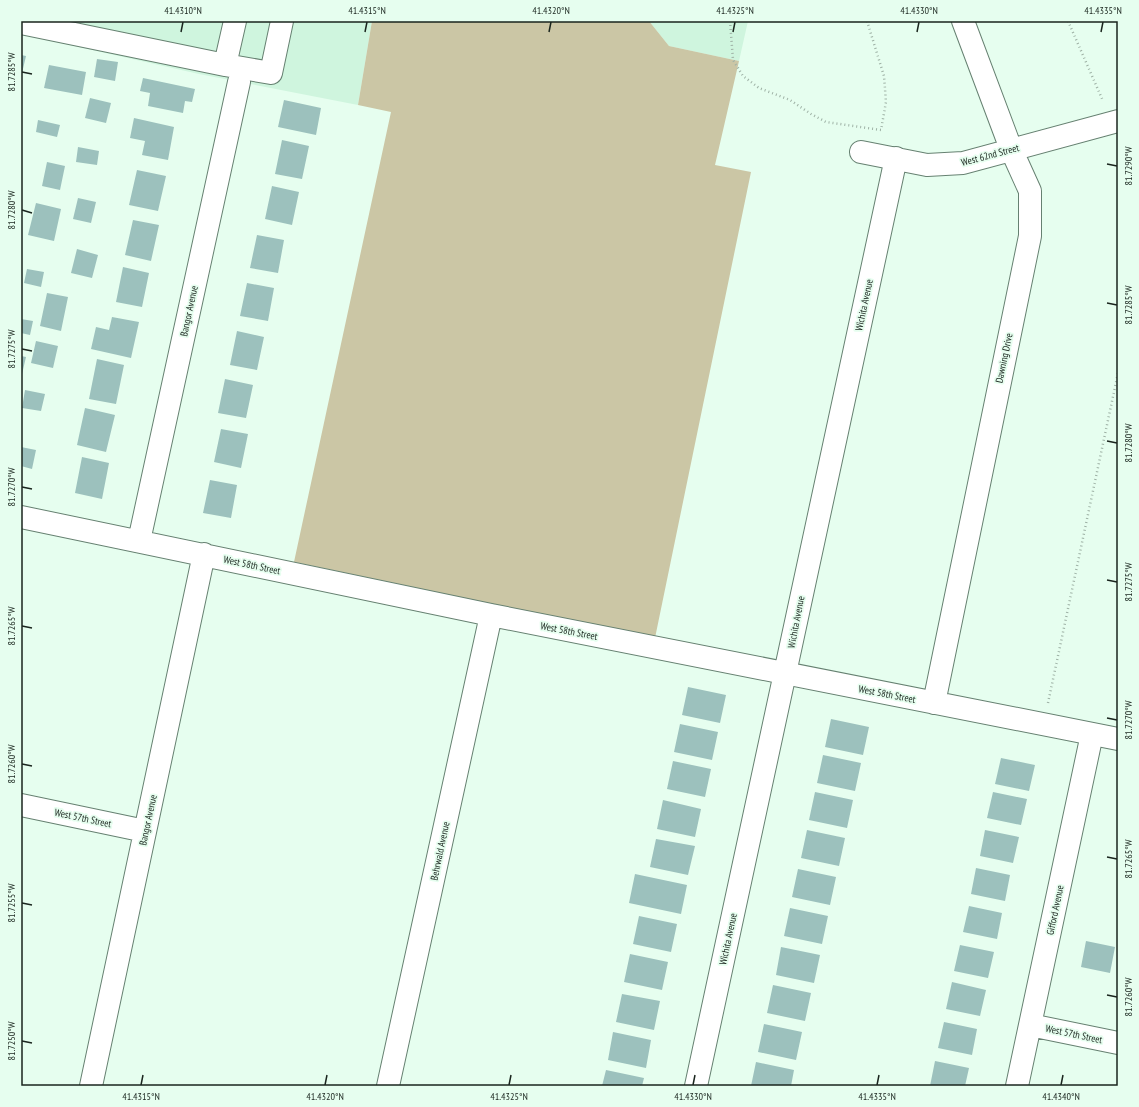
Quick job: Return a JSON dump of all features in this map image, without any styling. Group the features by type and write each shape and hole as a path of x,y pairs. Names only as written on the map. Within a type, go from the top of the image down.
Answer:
{"street":[{"path":"225,65 235,21"},
{"path":"21,23 271,73 282,21"},
{"name":"Dawning Drive","path":"934,703 1030,236 1030,191 1010,149 963,21"},
{"name":"Bangor Avenue","path":"139,541 239,82"},
{"name":"West 62nd Street","path":"861,152 927,165 963,163 1010,149 1118,121"},
{"name":"Wichita Avenue","path":"696,1086 896,158"},
{"name":"West 58th Street","path":"21,517 204,554 492,616 1118,739"},
{"name":"Bangor Avenue","path":"91,1086 204,554"},
{"name":"Behrwald Avenue","path":"388,1086 492,616"},
{"name":"Gifford Avenue","path":"1017,1086 1092,734"},
{"name":"West 57th Street","path":"21,805 145,830"},
{"name":"West 57th Street","path":"1030,1025 1118,1043"}],"path":[{"path":"730,21 733,60 743,76 759,88 790,100 826,122 881,130 886,102 884,76 867,21"},
{"path":"1068,21 1103,102"},
{"path":"1044,725 1118,373"}],"shaded area":[{"path":"21,21 372,21 358,105 199,74 21,34"},
{"path":"372,21 649,21 669,46 739,61 715,165 751,172 655,638 294,562 391,112 358,105"},
{"path":"649,21 748,21 739,61 669,46"}],"building":[{"path":"21,55 26,56 22,73 21,73"},
{"path":"97,59 118,62 115,81 94,77"},
{"path":"49,65 86,72 82,95 44,88"},
{"path":"143,78 195,89 192,102 185,101 183,113 148,106 150,93 140,91"},
{"path":"90,98 111,103 106,123 85,118"},
{"path":"284,100 321,108 316,135 278,127"},
{"path":"134,118 174,127 168,160 142,155 145,141 130,138"},
{"path":"38,120 60,125 57,137 36,132"},
{"path":"282,140 309,146 302,179 275,174"},
{"path":"78,147 99,151 97,165 76,162"},
{"path":"47,162 65,166 60,190 42,186"},
{"path":"137,170 166,176 158,211 129,205"},
{"path":"272,186 299,192 292,225 265,219"},
{"path":"78,198 96,202 91,223 73,219"},
{"path":"36,203 61,209 54,241 28,235"},
{"path":"133,220 159,225 151,261 125,255"},
{"path":"257,235 284,240 278,273 250,268"},
{"path":"77,249 98,255 92,278 71,273"},
{"path":"123,267 149,273 142,307 116,302"},
{"path":"27,269 44,272 41,287 24,283"},
{"path":"247,283 274,288 268,321 240,316"},
{"path":"47,293 68,297 61,331 40,326"},
{"path":"112,317 139,322 131,358 91,349 96,327 109,330"},
{"path":"21,319 33,321 30,335 21,333"},
{"path":"237,331 264,337 257,370 230,365"},
{"path":"36,341 58,346 53,368 31,363"},
{"path":"21,356 26,357 22,374 21,374"},
{"path":"97,359 124,365 116,404 89,399"},
{"path":"225,379 253,385 246,418 218,413"},
{"path":"25,390 45,394 41,411 22,408"},
{"path":"85,408 115,415 106,452 77,445"},
{"path":"221,429 248,434 241,468 214,462"},
{"path":"21,447 36,450 32,469 21,466"},
{"path":"82,457 109,463 102,499 75,493"},
{"path":"210,480 237,485 231,518 203,513"},
{"path":"688,687 726,695 720,723 682,715"},
{"path":"831,719 869,727 863,755 825,747"},
{"path":"680,724 718,732 712,760 674,752"},
{"path":"823,755 861,763 855,791 817,783"},
{"path":"1001,758 1035,765 1029,791 995,784"},
{"path":"673,761 711,769 705,797 667,789"},
{"path":"815,792 853,800 847,828 809,820"},
{"path":"993,792 1027,799 1021,825 987,818"},
{"path":"663,800 701,809 695,837 657,829"},
{"path":"807,830 845,838 839,866 801,858"},
{"path":"985,830 1019,837 1013,863 980,856"},
{"path":"656,839 695,846 688,875 650,867"},
{"path":"976,868 1010,875 1005,901 971,894"},
{"path":"798,869 836,877 830,905 792,897"},
{"path":"635,874 687,885 681,914 629,903"},
{"path":"969,906 1002,913 997,939 963,932"},
{"path":"790,908 828,916 822,944 784,936"},
{"path":"639,916 677,924 671,952 633,944"},
{"path":"1086,941 1115,947 1110,973 1081,967"},
{"path":"960,945 994,952 988,978 954,971"},
{"path":"781,947 820,955 814,983 776,975"},
{"path":"630,954 668,962 662,990 624,982"},
{"path":"952,982 986,990 980,1016 946,1009"},
{"path":"773,985 811,993 805,1021 767,1013"},
{"path":"622,994 660,1001 654,1030 616,1022"},
{"path":"944,1022 977,1029 972,1055 938,1048"},
{"path":"764,1024 802,1032 796,1060 758,1052"},
{"path":"613,1032 651,1040 646,1068 608,1060"},
{"path":"935,1061 969,1068 965,1086 930,1086"},
{"path":"756,1062 794,1070 791,1086 751,1086"},
{"path":"606,1070 644,1078 642,1086 602,1086"}]}
